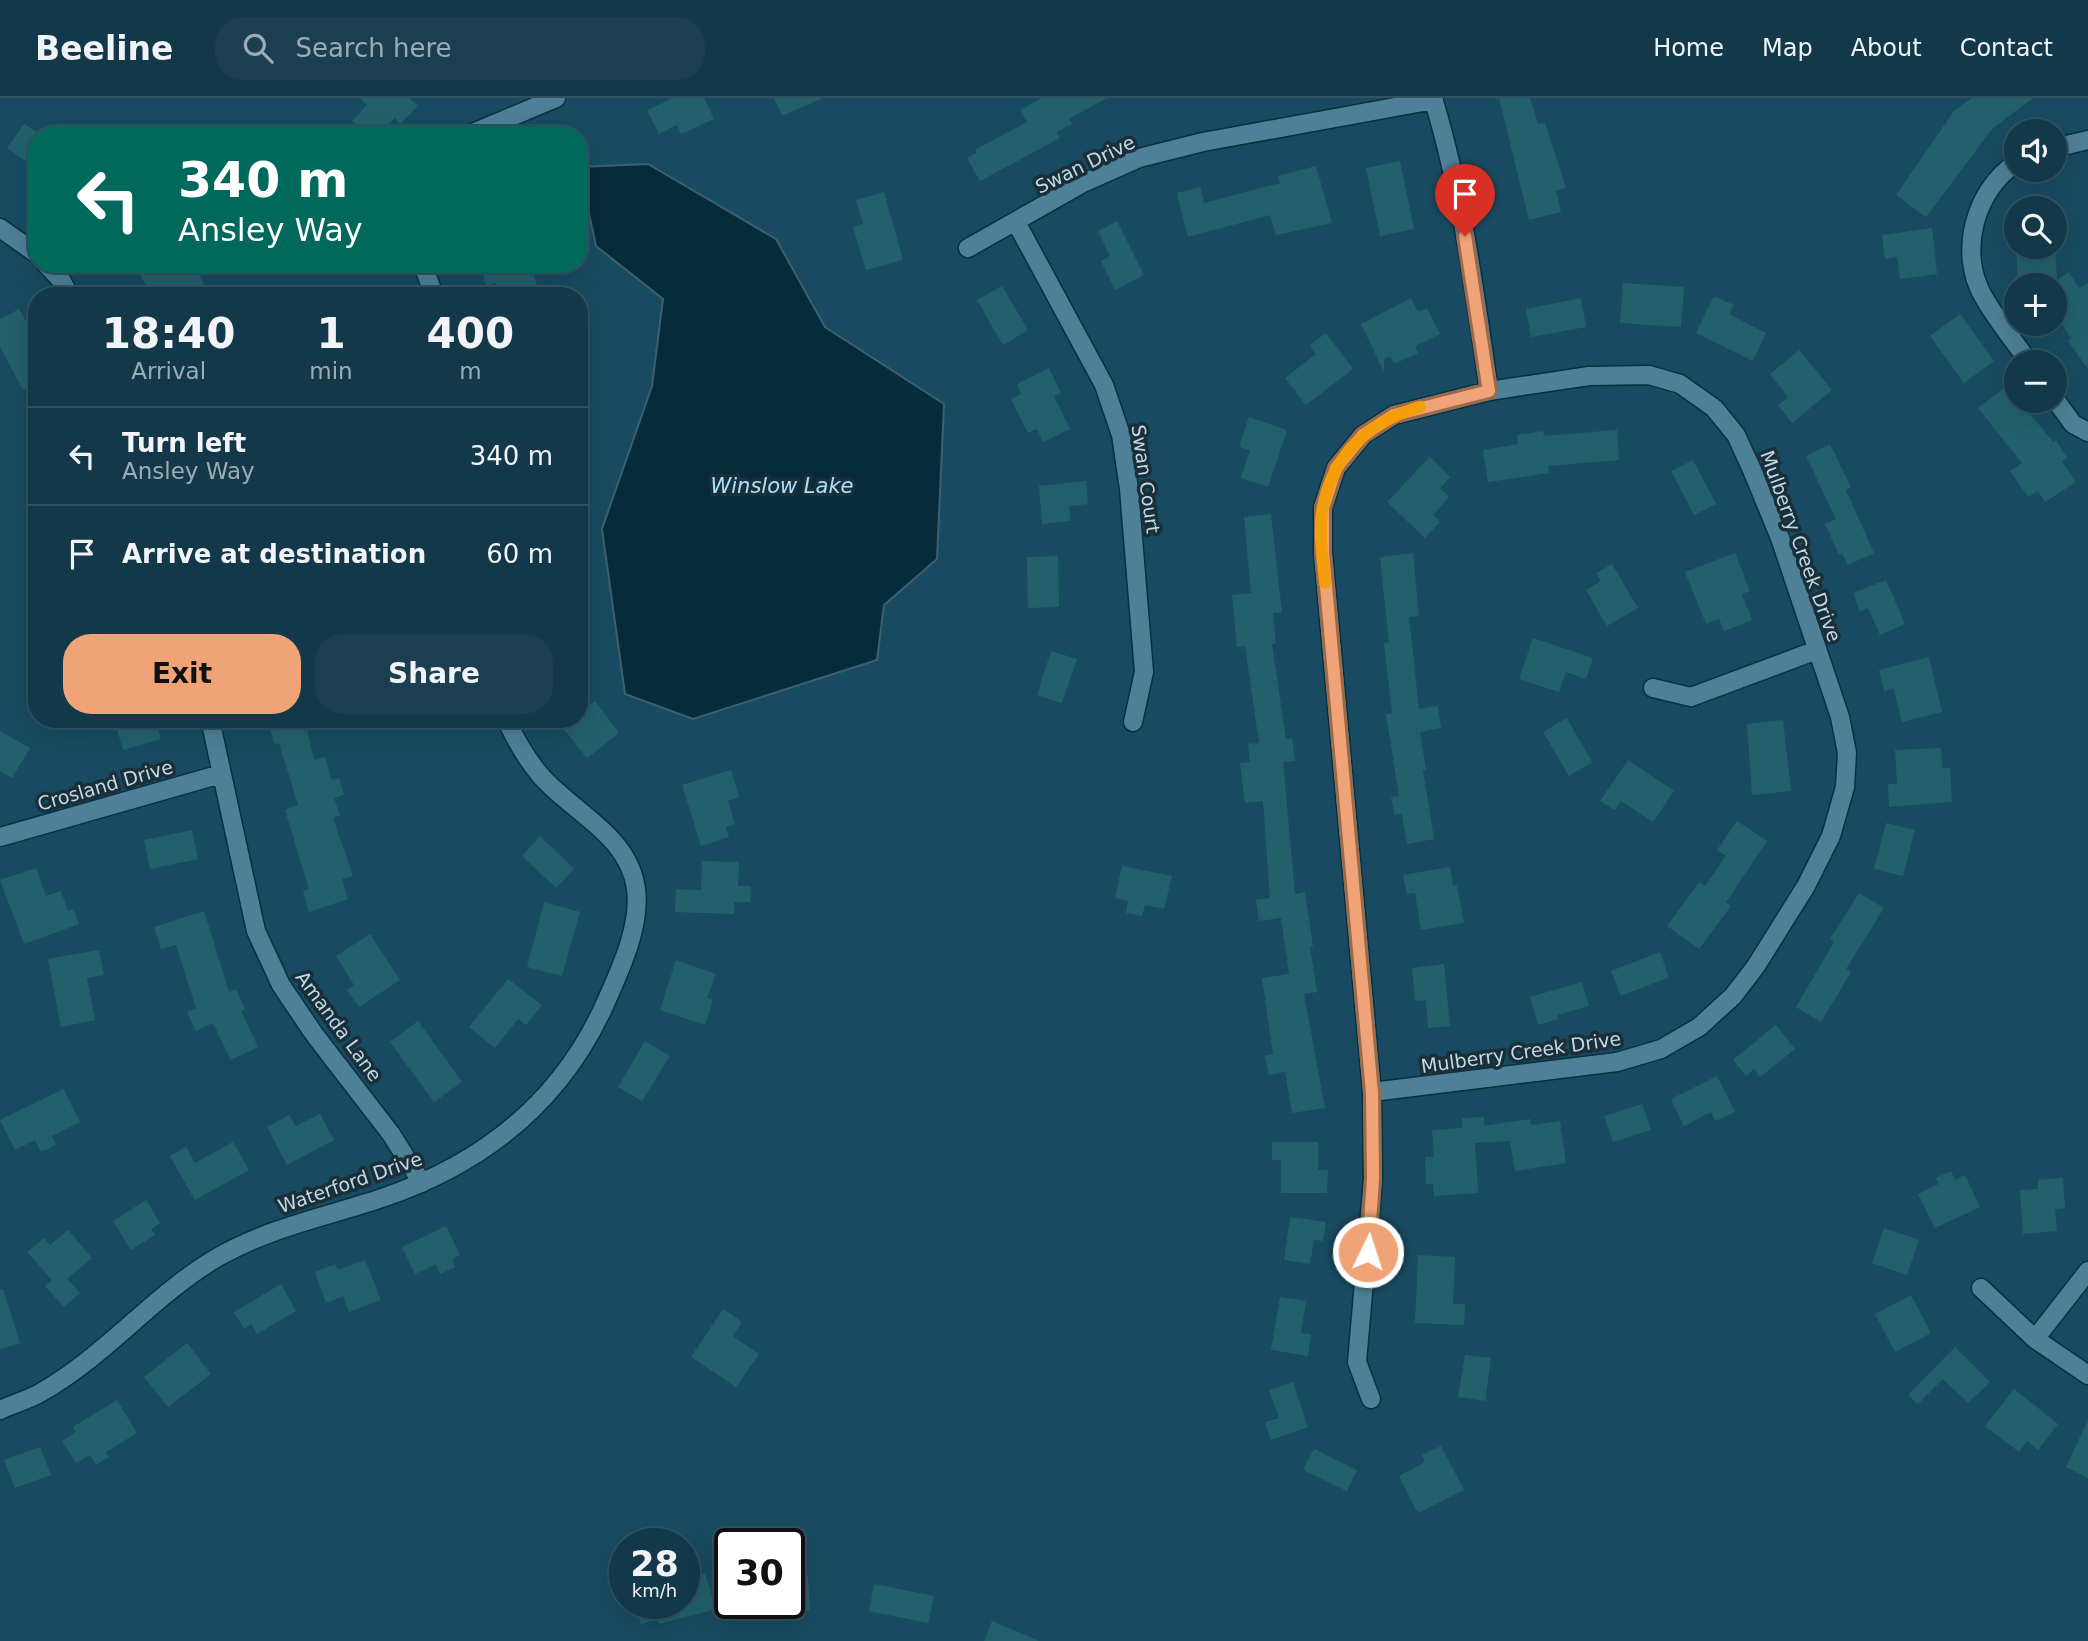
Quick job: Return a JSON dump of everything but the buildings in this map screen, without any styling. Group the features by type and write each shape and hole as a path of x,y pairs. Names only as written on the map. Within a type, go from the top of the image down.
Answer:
{"street":[{"path":"489,126 556,98"},
{"path":"1434,99 1452,164 1470,260 1489,391"},
{"name":"Swan Drive","path":"968,248 1083,183 1139,158 1203,142 1434,99"},
{"path":"2067,145 2088,139"},
{"path":"2004,170 1984,197 1972,228 1973,263 1982,294 2021,350"},
{"name":"Swan Court","path":"1016,222 1104,385 1121,435 1129,489 1144,672 1133,722"},
{"path":"0,228 28,248"},
{"path":"54,273 65,287"},
{"name":"Mulberry Creek Drive","path":"1371,1399 1357,1362 1373,1179 1372,1093 1323,553 1323,508 1336,468 1363,435 1394,415 1489,391 1589,376 1650,375 1680,384 1714,408 1736,435 1780,538 1840,718 1847,753 1845,787 1831,836 1806,886 1756,966 1733,996 1699,1027 1661,1049 1617,1062 1372,1093"},
{"path":"2065,413 2073,424 2088,432"},
{"path":"1653,688 1691,697 1817,650"},
{"name":"Amanda Lane","path":"211,728 256,931 281,985 314,1034 391,1134 422,1183"},
{"name":"Waterford Drive","path":"0,1410 40,1393 92,1357 176,1286 217,1258 269,1231 382,1198 422,1183 465,1161 509,1131 548,1094 588,1042 614,984 633,927 636,890 629,859 608,836 541,776 510,728"},
{"name":"Crosland Drive","path":"0,837 221,774"},
{"path":"2035,1339 2088,1271"},
{"path":"1981,1288 2035,1339 2088,1375"}],"water":[{"name":"Winslow Lake","path":"648,164 776,239 825,327 944,404 937,559 884,605 877,660 693,719 625,694 602,529 652,386 663,299 596,246 588,209 588,167"}],"slow traffic":[{"path":"1325,583 1323,508 1336,468 1363,435 1394,415 1420,407"}],"route":[{"path":"1368,1252 1373,1179 1372,1093 1323,553 1323,508 1336,468 1363,435 1394,415 1489,391 1465,236"}]}
